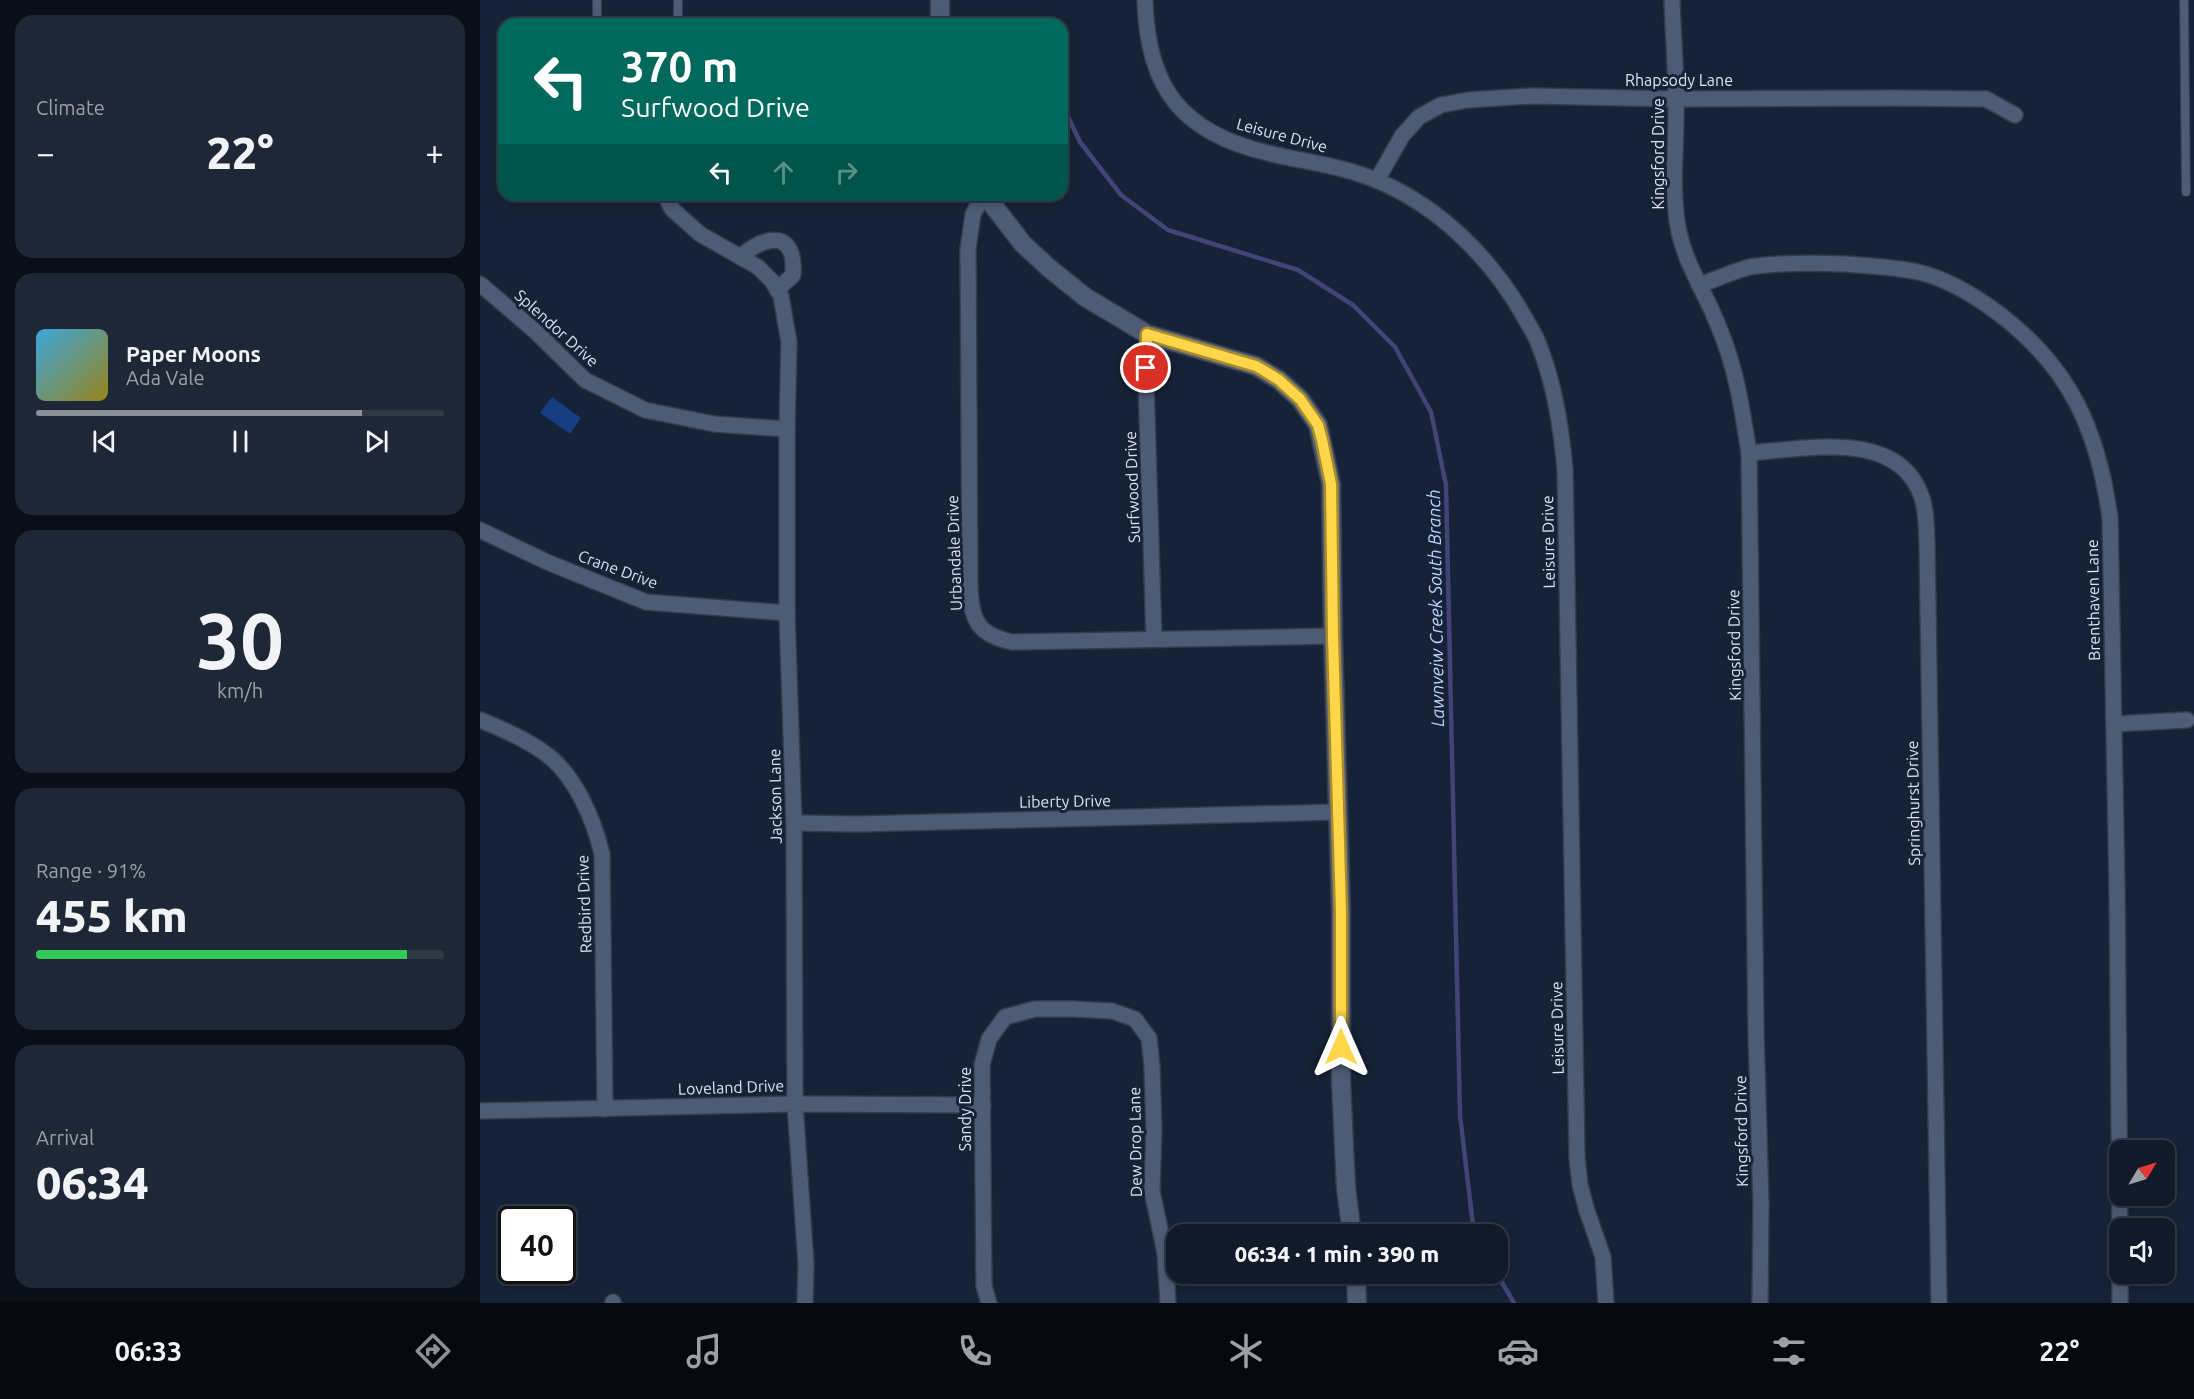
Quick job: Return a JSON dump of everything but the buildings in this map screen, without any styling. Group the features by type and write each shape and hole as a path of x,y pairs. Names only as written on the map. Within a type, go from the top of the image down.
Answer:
{"street":[{"path":"940,0 940,18"},
{"name":"Leisure Drive","path":"1145,0 1146,31 1152,59 1169,94 1195,122 1228,140 1248,147 1377,180 1410,197 1458,233 1482,257 1505,285 1539,343 1557,405 1565,469 1577,1158 1580,1185 1603,1257 1606,1303"},
{"name":"Kingsford Drive","path":"1672,0 1676,99 1674,204 1680,235 1699,285 1717,322 1737,380 1749,453 1756,1033 1761,1204 1760,1303"},
{"name":"Rhapsody Lane","path":"1377,180 1402,136 1419,117 1441,105 1468,100 1532,96 1676,99 1986,99 2014,115"},
{"name":"Jackson Lane","path":"668,201 672,209 700,234 758,267 781,296 789,342 787,613 794,823 795,1104 806,1264 805,1303"},
{"name":"Urbandale Drive","path":"981,201 973,214 968,249 970,587 975,620 995,639 1012,642 1333,636"},
{"path":"989,201 1023,244 1085,297 1147,334 1256,366 1279,380 1300,399 1318,425 1331,484 1341,912 1341,1082 1346,1188 1351,1224"},
{"path":"740,256 753,246 764,242 782,241 789,245 794,258 793,275 777,290"},
{"name":"Brenthaven Lane","path":"1699,285 1749,268 1822,263 1918,272 1951,284 1981,300 2030,339 2049,359 2067,383 2094,442 2104,478 2110,518 2120,1218"},
{"name":"Splendor Drive","path":"480,284 535,330 585,380 645,410 714,424 787,429"},
{"name":"Surfwood Drive","path":"1147,334 1146,384 1154,639"},
{"name":"Springhurst Drive","path":"1749,453 1813,448 1864,448 1884,455 1900,465 1913,480 1922,496 1927,535 1939,1303"},
{"name":"Crane Drive","path":"480,530 547,562 646,602 787,613"},
{"name":"Redbird Drive","path":"480,720 527,741 548,755 572,783 597,833 602,854 605,1109"},
{"path":"2114,724 2187,720"},
{"name":"Liberty Drive","path":"794,823 857,824 1337,813"},
{"name":"Sandy Drive","path":"989,1303 984,1286 982,1065 989,1040 1005,1017 1035,1009 1112,1011 1135,1019"},
{"name":"Dew Drop Lane","path":"1135,1019 1149,1038 1154,1129 1152,1191 1165,1253 1168,1303"},
{"name":"Loveland Drive","path":"480,1111 795,1104 982,1105"},
{"path":"1356,1284 1357,1303"},
{"path":"2120,1284 2120,1303"}],"lane":[{"path":"597,0 597,18"},
{"path":"678,0 678,18"},
{"path":"2184,0 2186,192"}],"waterway":[{"name":"Lawnveiw Creek South Branch","path":"1068,117 1080,142 1121,195 1168,230 1298,270 1353,305 1395,347 1431,412 1446,485 1460,1115 1473,1224"},
{"name":"Lawnveiw Creek South Branch","path":"1503,1284 1514,1303"}],"route":[{"path":"1146,368 1147,334 1256,366 1279,380 1300,399 1318,425 1331,484 1341,912 1341,1047"}]}
